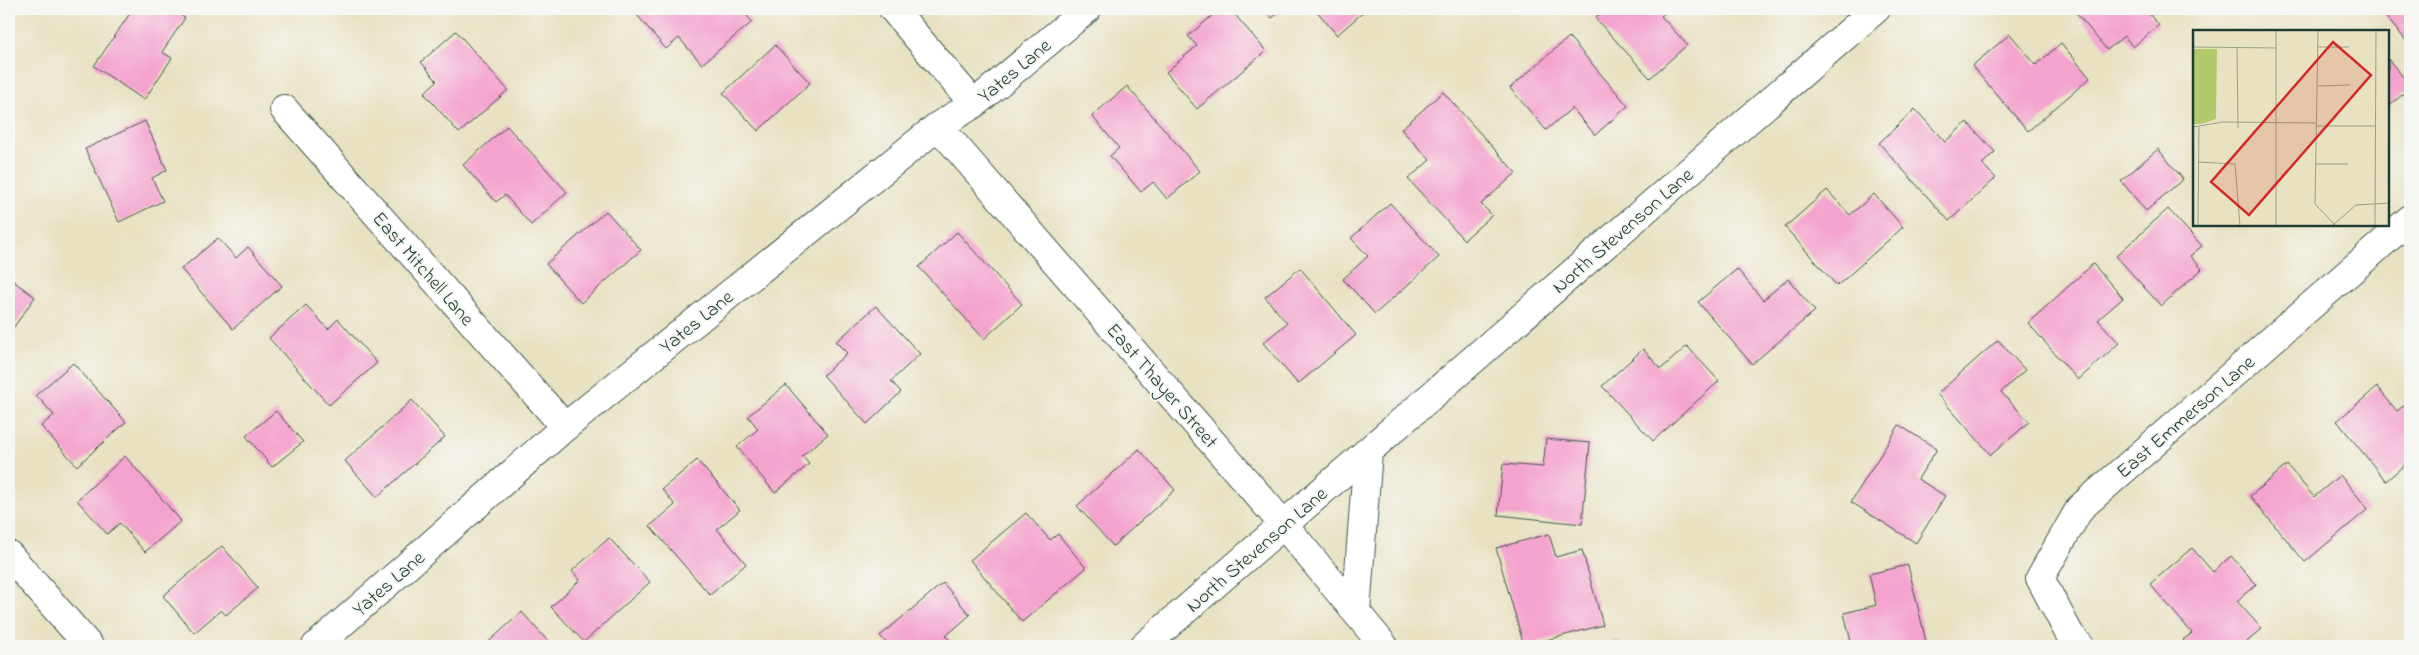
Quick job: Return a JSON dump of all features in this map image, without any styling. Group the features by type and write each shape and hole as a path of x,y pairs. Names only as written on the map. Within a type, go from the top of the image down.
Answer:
{"street":[{"path":"893,9 974,104"},
{"name":"Yates Lane","path":"316,646 565,427 938,126 974,104 1087,9"},
{"name":"North Stevenson Lane","path":"1144,646 1876,9"},
{"name":"East Mitchell Lane","path":"284,109 565,427"},
{"name":"East Thayer Street","path":"938,126 1284,525 1384,646"},
{"name":"East Emmerson Lane","path":"2080,646 2070,635 2040,578 2080,508 2410,219"},
{"path":"1356,612 1368,451"},
{"path":"9,555 89,646"}],"building":[{"path":"133,9 171,9 185,18 162,52 172,58 144,100 94,66"},
{"path":"645,9 741,9 752,22 702,64 679,38 666,49 637,15"},
{"path":"1220,9 1230,9 1266,51 1197,109 1166,72 1197,46 1188,36"},
{"path":"1264,9 1283,9 1272,18"},
{"path":"1315,9 1367,9 1337,35"},
{"path":"1605,9 1669,9 1661,16 1687,45 1650,78 1595,18"},
{"path":"2073,9 2155,9 2149,14 2159,25 2133,47 2124,36 2107,50"},
{"path":"2379,9 2410,9 2410,45"},
{"path":"456,31 508,90 459,133 424,93 437,81 421,62"},
{"path":"2010,34 2036,65 2061,43 2090,78 2028,131 1972,66"},
{"path":"1569,37 1628,106 1595,135 1572,108 1546,130 1510,88"},
{"path":"775,45 810,83 758,131 723,93"},
{"path":"2389,60 2410,85 2410,88 2389,106"},
{"path":"1127,86 1200,171 1167,199 1153,182 1141,192 1110,156 1119,148 1092,116"},
{"path":"1443,92 1516,173 1481,204 1492,215 1464,240 1408,179 1430,160 1401,129"},
{"path":"1915,109 1945,142 1967,122 1995,152 1982,164 1996,178 1949,221 1879,143"},
{"path":"145,121 167,170 152,178 163,201 119,222 85,149"},
{"path":"507,126 567,192 531,225 505,195 496,202 463,165"},
{"path":"2158,149 2183,179 2146,211 2121,181"},
{"path":"1827,190 1850,215 1874,194 1903,227 1837,286 1785,227"},
{"path":"1390,203 1439,257 1375,314 1343,279 1368,256 1351,238"},
{"path":"2168,209 2202,246 2190,256 2202,269 2161,306 2116,256"},
{"path":"606,211 641,250 581,303 546,264"},
{"path":"957,232 1022,304 984,339 919,267"},
{"path":"218,238 236,258 248,247 282,286 233,329 181,269"},
{"path":"2093,264 2123,298 2098,320 2119,343 2078,380 2028,323"},
{"path":"1300,268 1356,335 1298,384 1263,343 1287,323 1265,297"},
{"path":"1737,269 1763,300 1788,279 1815,311 1752,364 1698,302"},
{"path":"9,278 35,297 9,334"},
{"path":"306,305 328,329 338,319 377,363 329,405 269,338"},
{"path":"876,306 920,354 891,381 901,392 867,424 823,375 847,353 836,342"},
{"path":"1998,340 2025,370 2001,392 2029,422 1991,455 1937,394"},
{"path":"1687,346 1719,381 1653,441 1602,386 1643,349 1661,369"},
{"path":"73,363 126,422 77,466 41,426 54,415 36,395"},
{"path":"786,385 828,434 802,456 809,464 775,493 737,447 758,429 748,416"},
{"path":"2377,387 2397,411 2410,401 2410,460 2386,481 2337,421"},
{"path":"412,400 445,437 377,497 345,461"},
{"path":"276,411 303,442 272,467 246,436"},
{"path":"1899,425 1937,449 1918,479 1945,496 1916,543 1851,502"},
{"path":"1546,439 1590,443 1582,524 1498,515 1503,464 1543,467"},
{"path":"1139,449 1175,490 1113,546 1077,506"},
{"path":"125,456 181,521 145,552 120,523 107,534 77,500"},
{"path":"697,460 740,510 717,529 746,564 710,595 650,526 675,505 662,489"},
{"path":"2287,465 2314,497 2340,475 2368,509 2305,562 2250,496"},
{"path":"1026,513 1050,540 1058,534 1086,568 1022,622 970,560"},
{"path":"1549,534 1556,557 1582,550 1603,625 1524,646 1496,548"},
{"path":"609,538 650,582 584,642 551,607 580,580 572,571"},
{"path":"222,546 258,588 226,615 221,610 194,633 163,596"},
{"path":"2192,548 2213,572 2231,556 2256,584 2237,601 2262,629 2242,646 2189,646 2183,640 2192,633 2150,584"},
{"path":"1908,565 1927,646 1852,646 1844,613 1876,605 1869,574"},
{"path":"943,583 970,615 946,636 955,646 889,646 880,636"},
{"path":"522,612 552,646 484,646"},
{"path":"1616,639 1623,646 1608,646"}]}
